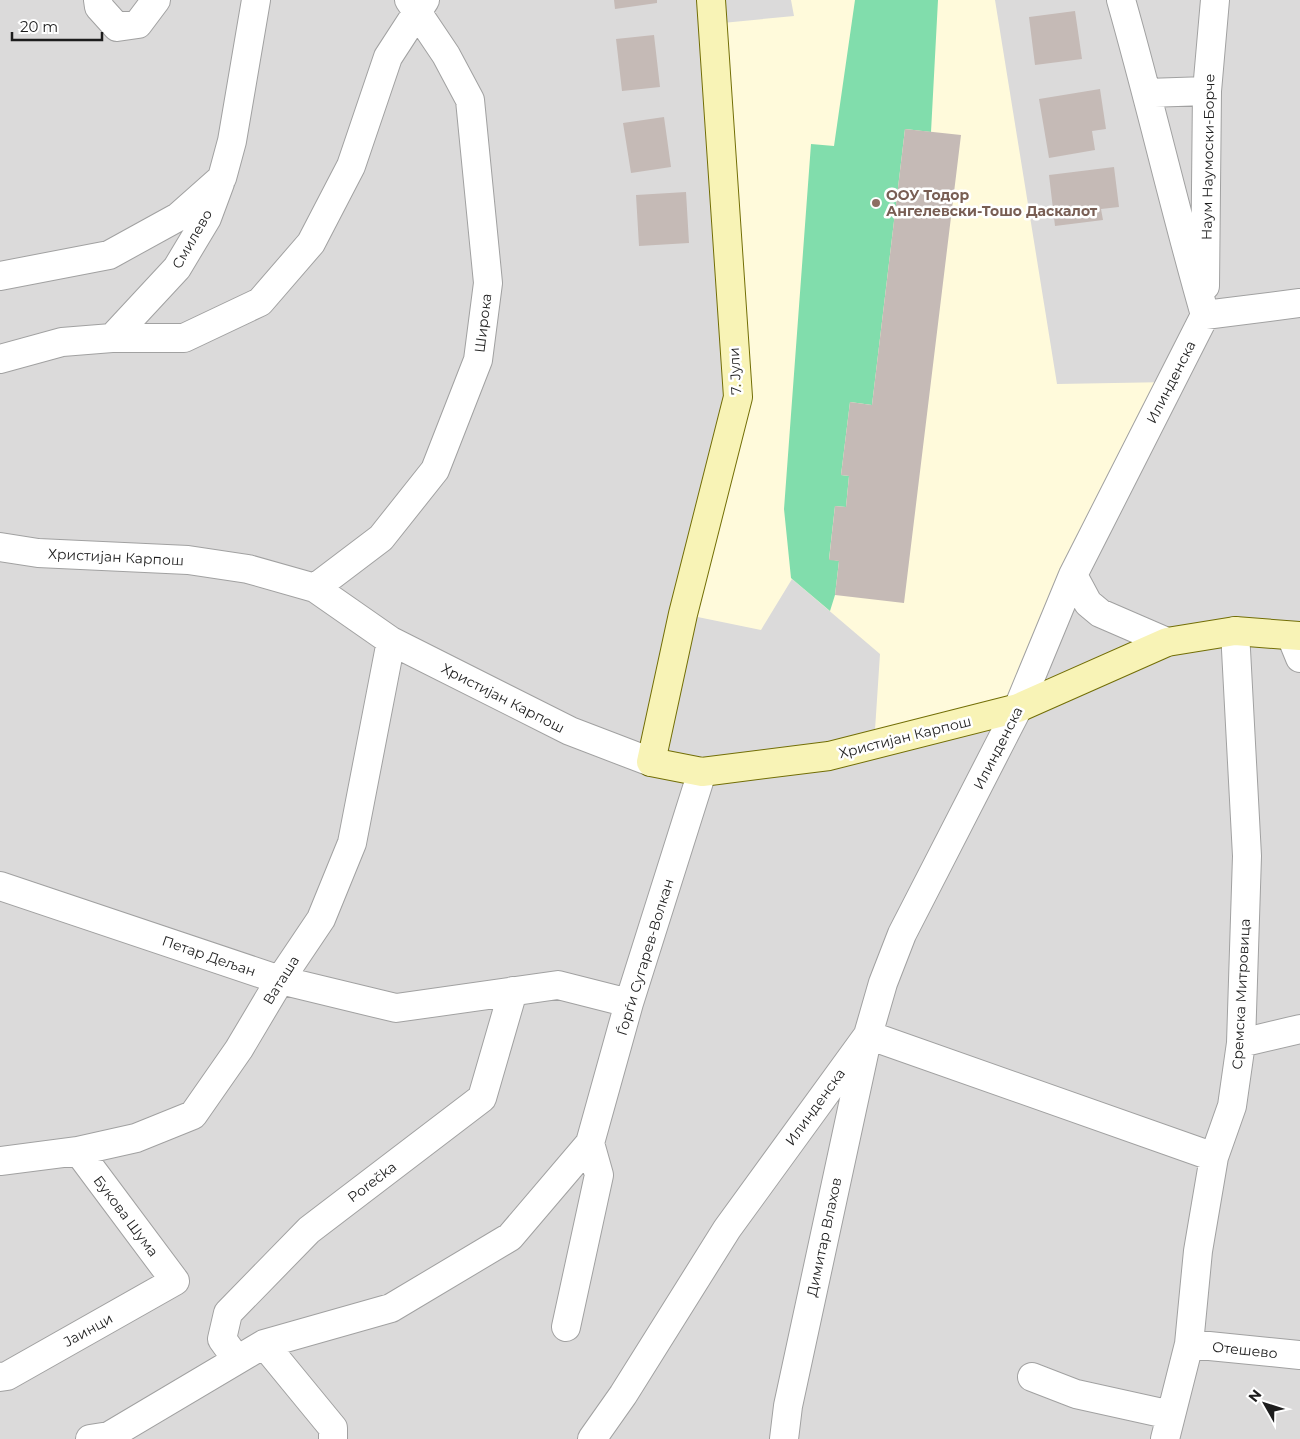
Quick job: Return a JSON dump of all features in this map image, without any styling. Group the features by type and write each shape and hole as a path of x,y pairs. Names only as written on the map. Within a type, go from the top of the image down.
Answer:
{"street":[{"path":"98,0 99,7 117,27 138,24 156,0"},
{"name":"Смилево","path":"112,338 177,268 207,218 222,178 232,141 256,0"},
{"name":"7. Јули","path":"651,762 683,614 738,397 711,0"},
{"path":"1121,0 1148,93 1174,206 1205,315 1300,303"},
{"name":"Наум Наумоски-Борче","path":"1205,315 1207,92 1215,0"},
{"path":"0,359 62,342 112,338 184,338 260,302 311,243 351,166 388,57 416,5"},
{"name":"Широка","path":"315,588 382,538 435,470 478,360 488,283 470,100 416,5"},
{"path":"1148,93 1207,92"},
{"path":"0,276 109,255 178,217 222,178"},
{"name":"Илинденска","path":"592,1439 623,1395 727,1229 868,1035 882,983 902,934 1018,708 1073,575 1205,315"},
{"name":"Христијан Карпош","path":"0,547 38,553 188,560 248,569 315,588 392,641 570,732 651,762 702,772 829,756 1018,708 1168,642 1235,631 1297,643"},
{"path":"1073,575 1088,603 1100,612 1168,642"},
{"name":"Сремска Митровица","path":"1168,1427 1189,1344 1198,1251 1214,1157 1232,1106 1241,1043 1247,856 1235,631"},
{"name":"Ваташа","path":"0,1161 78,1151 136,1138 193,1115 239,1049 280,980 321,919 352,843 392,641"},
{"name":"Ѓорѓи Сугарев-Волкан","path":"90,1439 109,1436 264,1344 391,1308 510,1237 590,1143 630,1003 702,772"},
{"name":"Петар Дељан","path":"0,886 280,980 396,1008 558,985 630,1003"},
{"name":"Porečka","path":"238,1360 222,1339 228,1313 309,1230 482,1098 513,991"},
{"path":"1241,1043 1300,1029"},
{"path":"868,1035 1214,1157"},
{"name":"Димитар Влахов","path":"784,1439 788,1406 868,1035"},
{"name":"Ѓорѓи Сугарев-Волкан","path":"566,1327 598,1175 590,1143"},
{"name":"Букова Шума","path":"78,1151 175,1281"},
{"name":"Јаинци","path":"0,1377 6,1376 175,1281"},
{"path":"264,1344 333,1428 334,1439"},
{"name":"Отешево","path":"1189,1344 1300,1355"},
{"path":"1032,1377 1168,1427"}],"shaded area":[{"path":"0,0 1300,0 1300,1439 0,1439"},
{"name":"ООУ Тодор Ангелевски-Тошо Даскалот","path":"791,0 995,0 1057,384 1171,382 1018,708 874,745 880,654 792,579 761,630 683,614 738,397 712,24 794,16"}],"green space":[{"path":"855,0 938,0 931,132 905,129 872,405 850,402 841,475 849,476 846,507 835,506 829,559 839,561 835,595 830,611 791,578 784,509 811,144 834,146"}],"building":[{"path":"614,0 657,0 657,3 615,9"},
{"path":"1075,11 1082,59 1035,65 1029,17"},
{"path":"654,35 660,87 622,91 616,39"},
{"path":"1100,89 1106,129 1092,131 1095,150 1049,158 1039,99"},
{"path":"664,117 671,167 631,173 623,123"},
{"path":"905,129 961,135 904,603 835,595 839,561 829,560 835,506 846,507 849,476 841,475 850,402 872,405"},
{"path":"1114,167 1119,207 1101,209 1103,220 1055,226 1049,175"},
{"path":"686,192 689,243 639,246 636,195"}],"place":[{"name":"ООУ Тодор Ангелевски-Тошо Даскалот","path":"876,203"}]}
